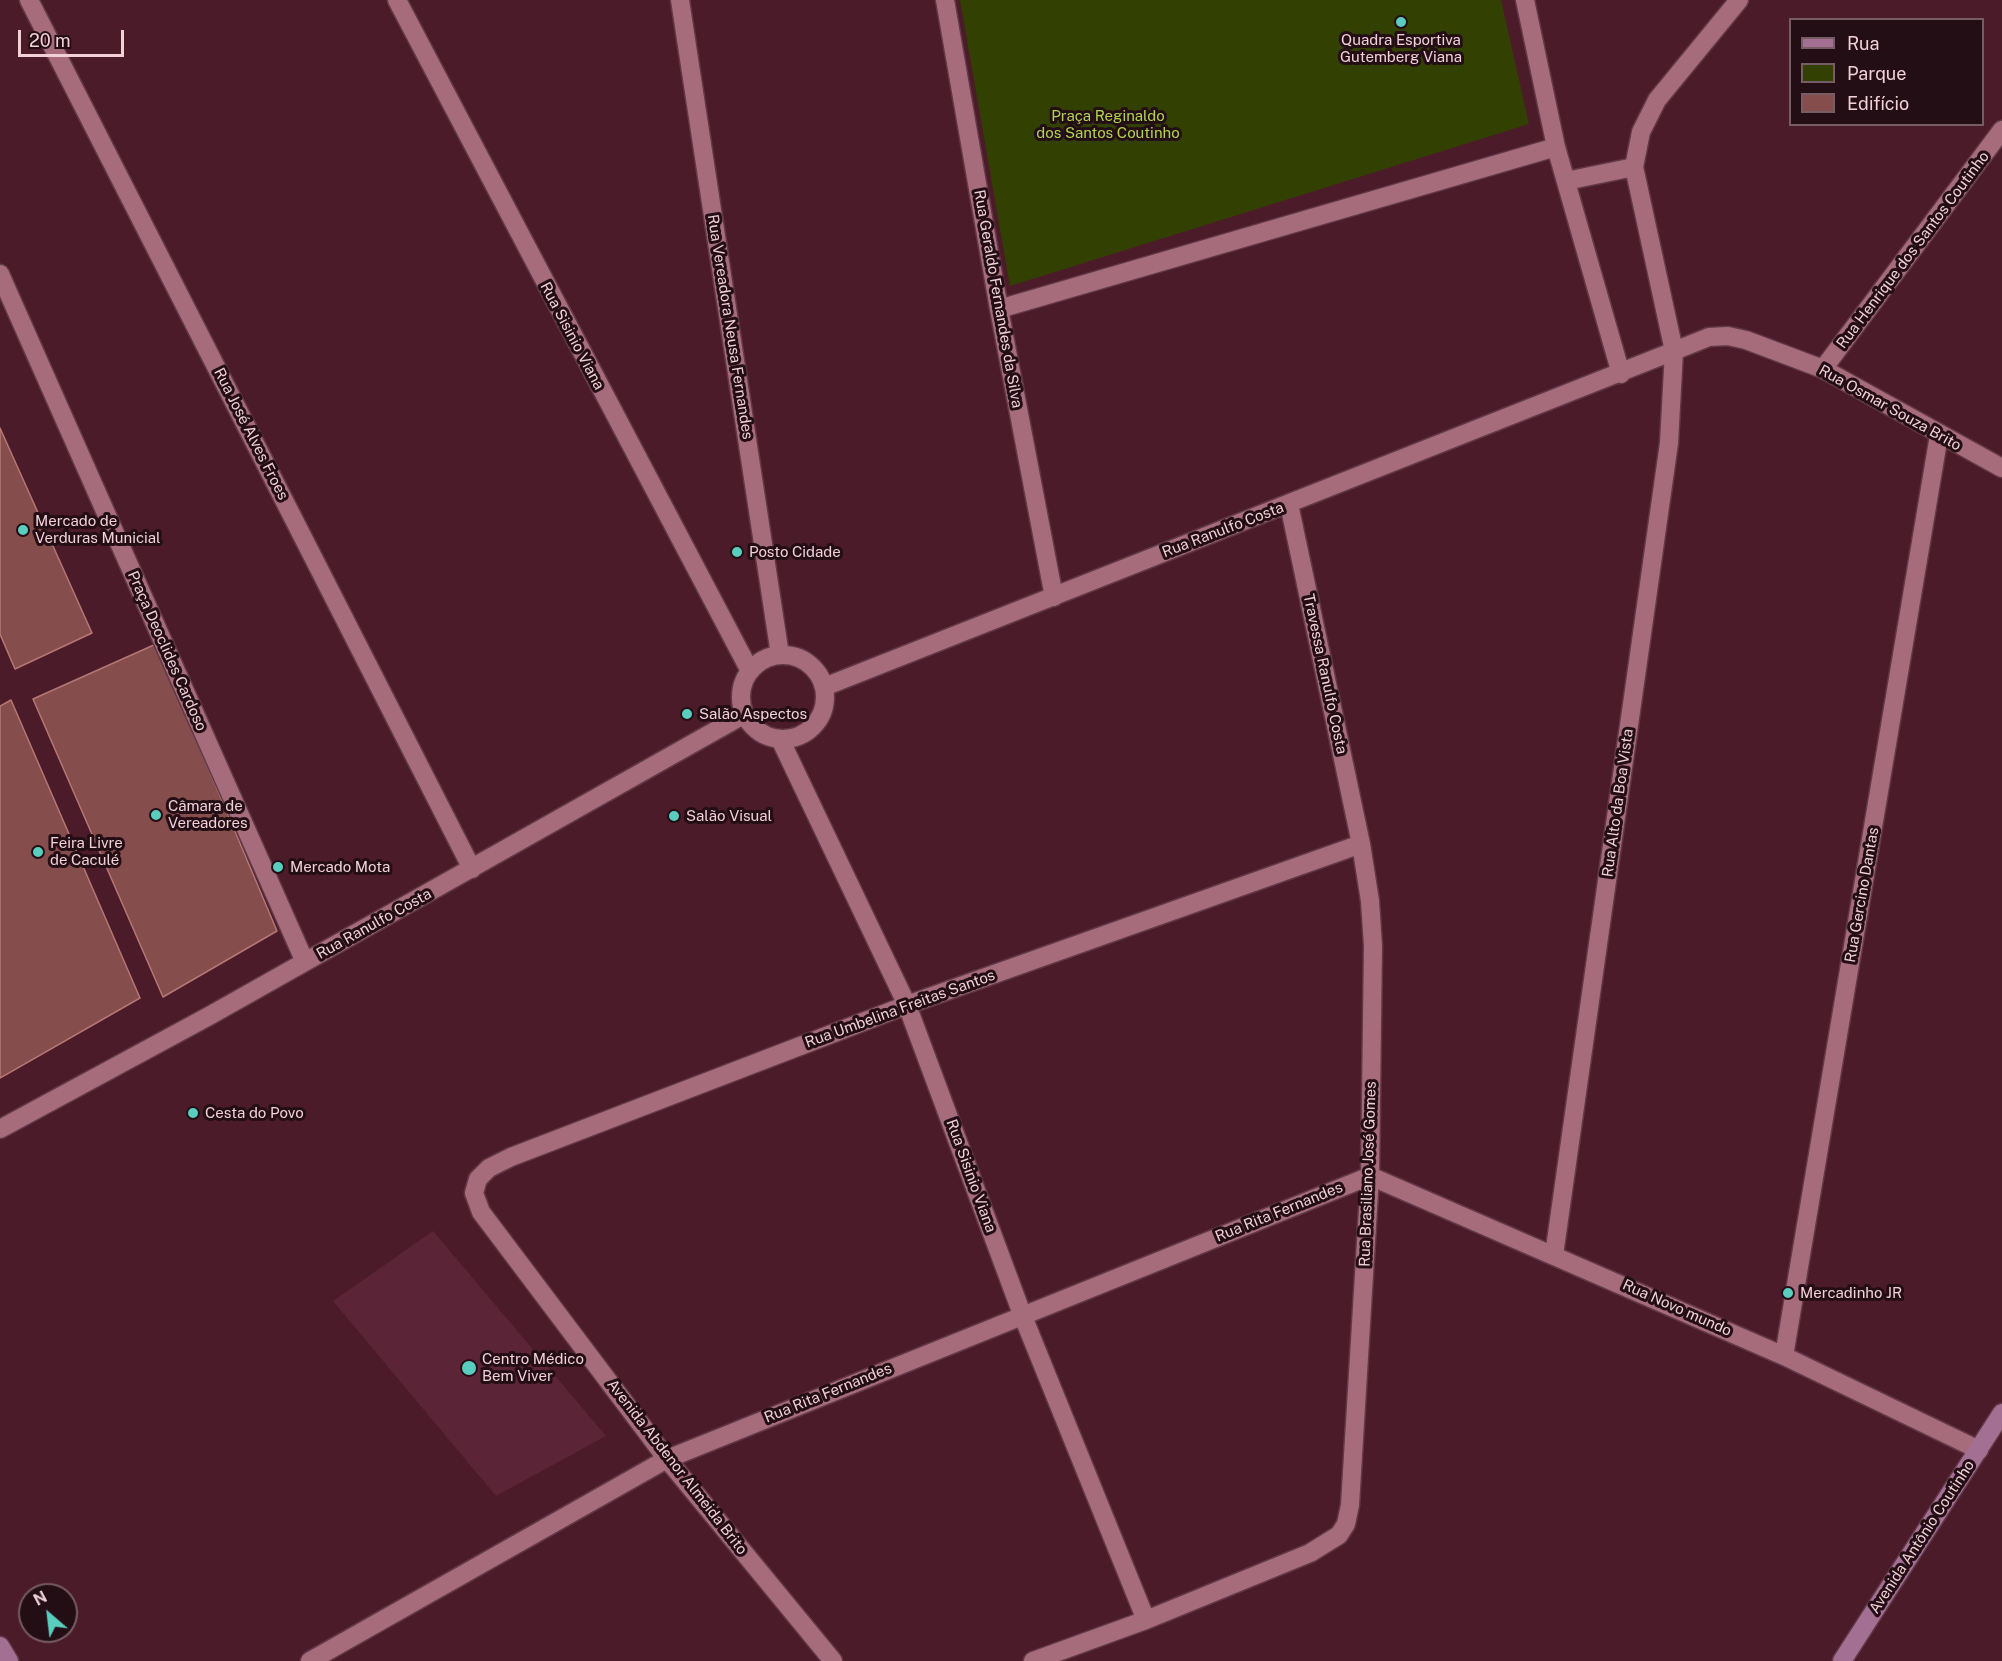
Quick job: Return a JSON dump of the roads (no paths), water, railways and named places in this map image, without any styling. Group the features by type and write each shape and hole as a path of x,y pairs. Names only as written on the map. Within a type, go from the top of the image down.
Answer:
{"main road":[{"name":"Avenida Antônio Coutinho","path":"1842,1661 2002,1413"},
{"path":"0,1646 9,1661"}],"street":[{"name":"Rua José Alves Froes","path":"29,0 472,869"},
{"name":"Rua Sisinio Viana","path":"397,0 750,671"},
{"name":"Rua Vereadora Neusa Fernandes","path":"680,0 780,655"},
{"name":"Rua Geraldo Fernandes da Silva","path":"945,0 999,309 1054,597"},
{"path":"1525,0 1556,147 1621,374"},
{"path":"1566,182 1634,167 1641,132 1657,100 1739,0"},
{"name":"Rua Henrique dos Santos Coutinho","path":"1823,369 2002,130"},
{"path":"999,309 1556,147"},
{"name":"Rua Alto da Boa Vista","path":"1554,1255 1669,443 1674,351 1634,167"},
{"name":"Praça Deoclides Cardoso","path":"0,274 305,962"},
{"name":"Rua Osmar Souza Brito","path":"1621,374 1709,337 1728,336 1823,369 2002,468"},
{"name":"Rua Ranulfo Costa","path":"824,687 1621,374"},
{"name":"Rua Gercino Dantas","path":"1784,1356 1939,435"},
{"name":"Travessa Ranulfo Costa","path":"1289,504 1361,844"},
{"path":"780,655 803,660 813,666 824,687 824,706 816,723 801,734 780,739 759,732 745,714 741,693 750,671 758,663 780,655"},
{"name":"Rua Ranulfo Costa","path":"0,1129 472,869 745,714"},
{"name":"Rua Sisinio Viana","path":"780,739 907,1005 1022,1314 1146,1620"},
{"name":"Rua Umbelina Freitas Santos","path":"481,1212 474,1193 478,1179 489,1168 511,1157 907,1005 1361,844"},
{"name":"Rua Brasiliano José Gomes","path":"1033,1661 1146,1620 1328,1544 1339,1535 1346,1524 1350,1505 1370,1176 1373,946 1370,901 1361,844"},
{"name":"Rua Novo mundo","path":"1370,1176 1784,1356 1979,1450"},
{"name":"Rua Rita Fernandes","path":"310,1661 668,1459 1022,1314 1370,1176"},
{"name":"Avenida Abdenor Almeida Brito","path":"481,1212 668,1459 833,1661"}],"place":[{"name":"Quadra Esportiva Gutemberg Viana","path":"1401,22"},
{"name":"Mercado de Verduras Municial","path":"23,530"},
{"name":"Posto Cidade","path":"737,552"},
{"name":"Salão Aspectos","path":"687,714"},
{"name":"Câmara de Vereadores","path":"156,815"},
{"name":"Salão Visual","path":"674,816"},
{"name":"Feira Livre de Caculé","path":"38,852"},
{"name":"Mercado Mota","path":"278,867"},
{"name":"Cesta do Povo","path":"193,1113"},
{"name":"Mercadinho JR","path":"1788,1293"},
{"name":"Centro Médico Bem Viver","path":"469,1368"}],"park label":[{"name":"Praça Reginaldo dos Santos Coutinho","path":"1108,124"}]}
